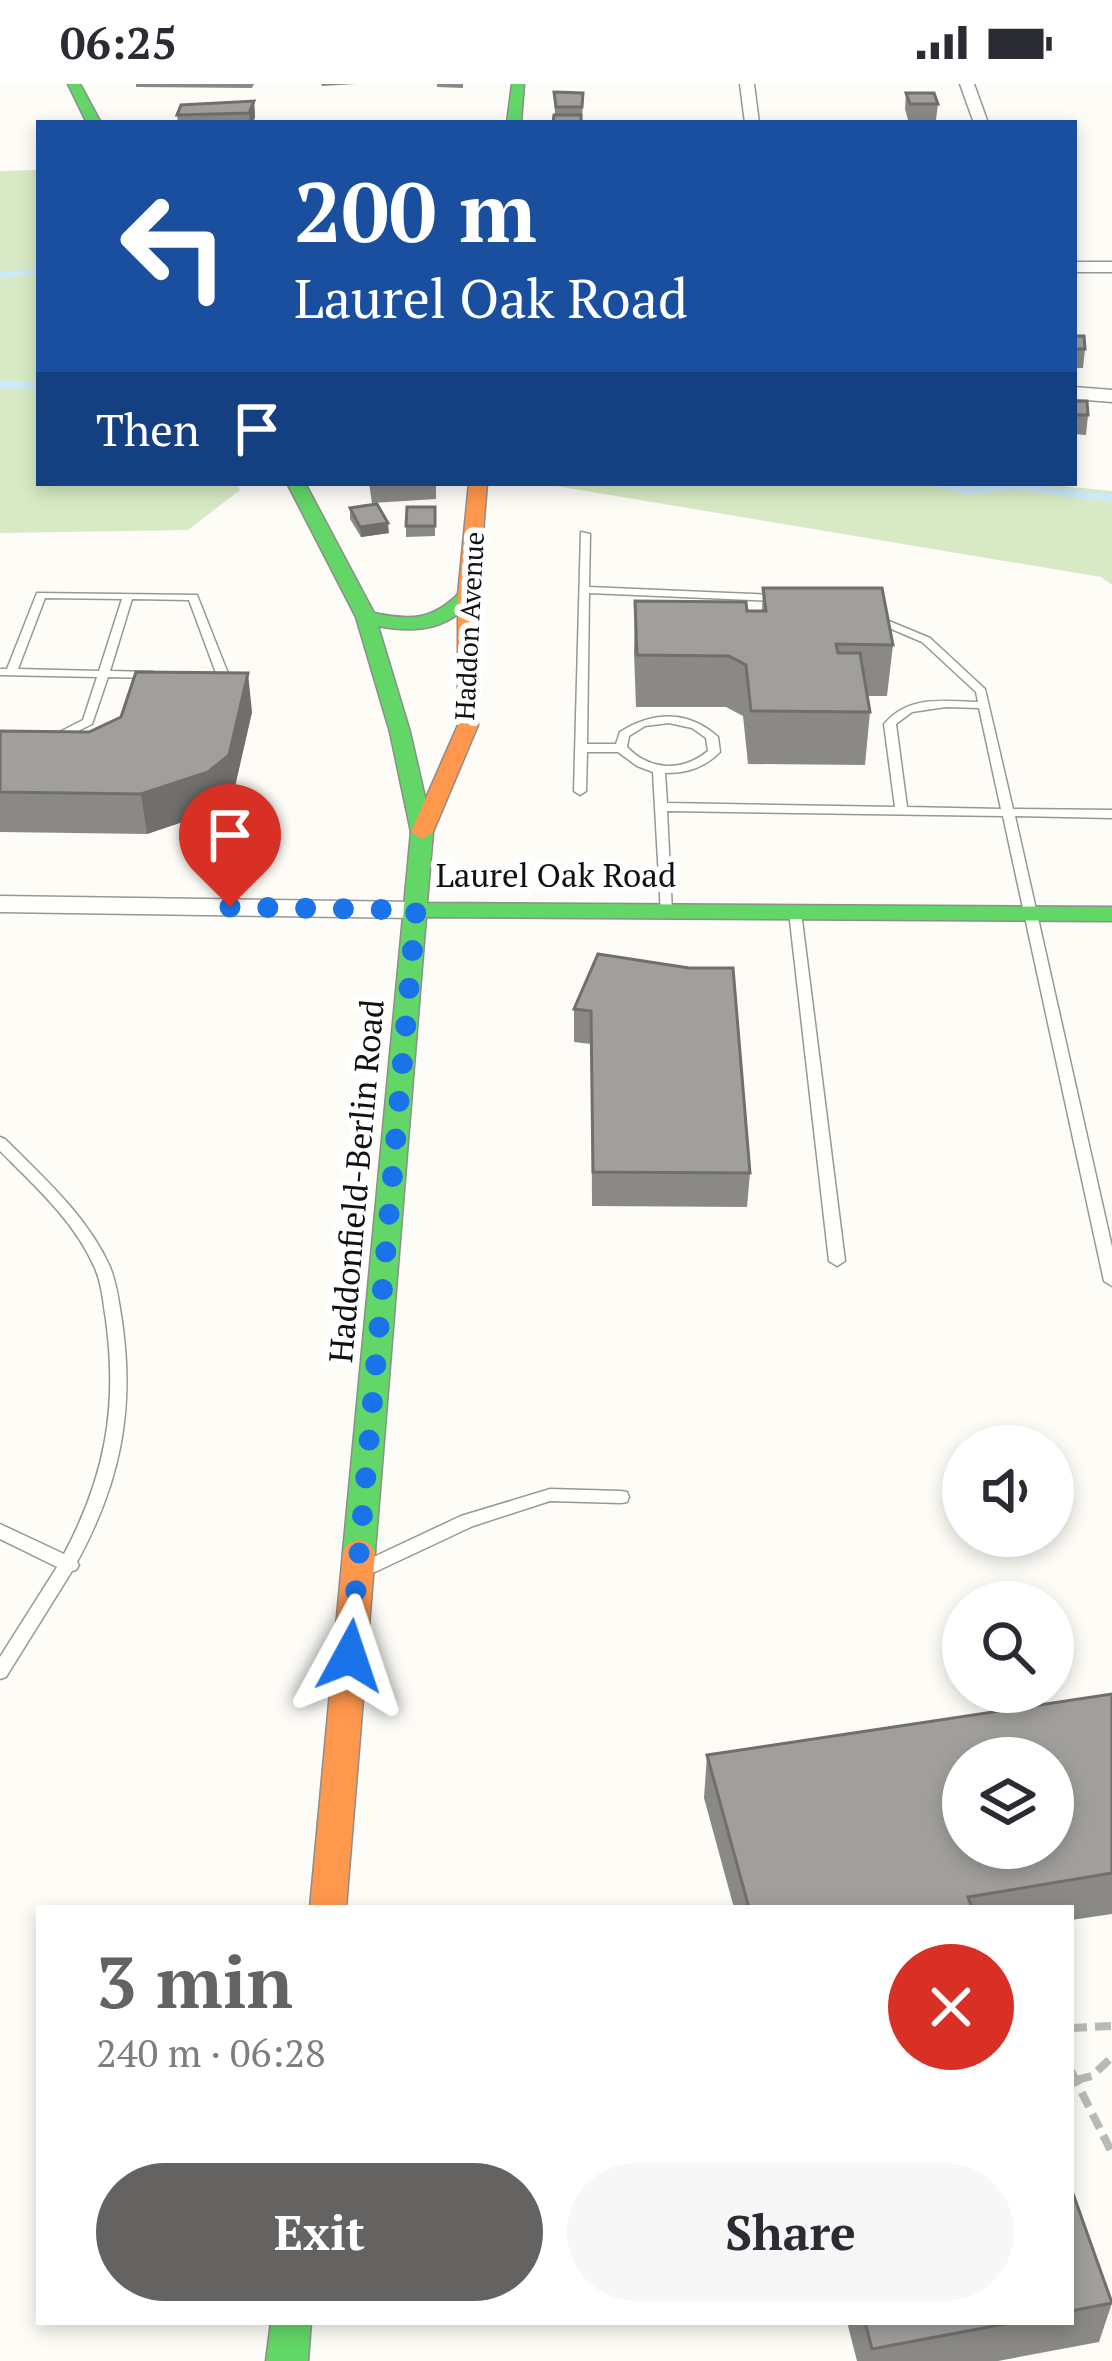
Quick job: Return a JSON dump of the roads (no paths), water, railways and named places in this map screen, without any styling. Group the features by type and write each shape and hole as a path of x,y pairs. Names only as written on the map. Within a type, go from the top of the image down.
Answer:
{"main road":[{"path":"74,84 92,120"},
{"path":"514,120 518,84"},
{"name":"Haddonfield-Berlin Road","path":"298,486 366,617 400,732 422,832 328,1905"},
{"name":"Haddon Avenue","path":"422,832 468,725 468,595 478,486"},
{"path":"366,617 413,628 437,626 468,595"},
{"name":"Laurel Oak Road","path":"416,910 1112,914"},
{"path":"287,2361 291,2325"}],"street":[{"path":"747,84 752,120"},
{"path":"967,84 980,120"},
{"path":"1077,267 1112,267"},
{"path":"1077,393 1112,395"},
{"name":"Laurel Oak Road","path":"0,904 416,910"}],"lane":[{"path":"580,791 584,534"},
{"path":"584,590 800,600"},
{"path":"175,675 6,672 40,596 193,597 223,676 199,675"},
{"path":"39,747 88,722 128,596"},
{"path":"868,616 926,640 981,691 1112,1281"},
{"path":"901,810 890,724 894,717 913,706 984,706"},
{"path":"580,748 621,748 634,762 659,769 700,764 714,752 712,737 696,725 655,721 624,734 621,748"},
{"path":"659,769 666,911"},
{"path":"661,807 1112,814"},
{"path":"796,912 837,1261"},
{"path":"0,1142 55,1198 102,1265 121,1348 117,1442 70,1565 0,1672"},
{"path":"358,1572 467,1521 550,1495 621,1497"},
{"path":"0,1531 70,1565"}],"waterway":[{"path":"0,275 36,272"},
{"path":"0,384 36,386"},
{"path":"948,486 966,491 1012,486"},
{"path":"1012,486 1112,498"}]}
